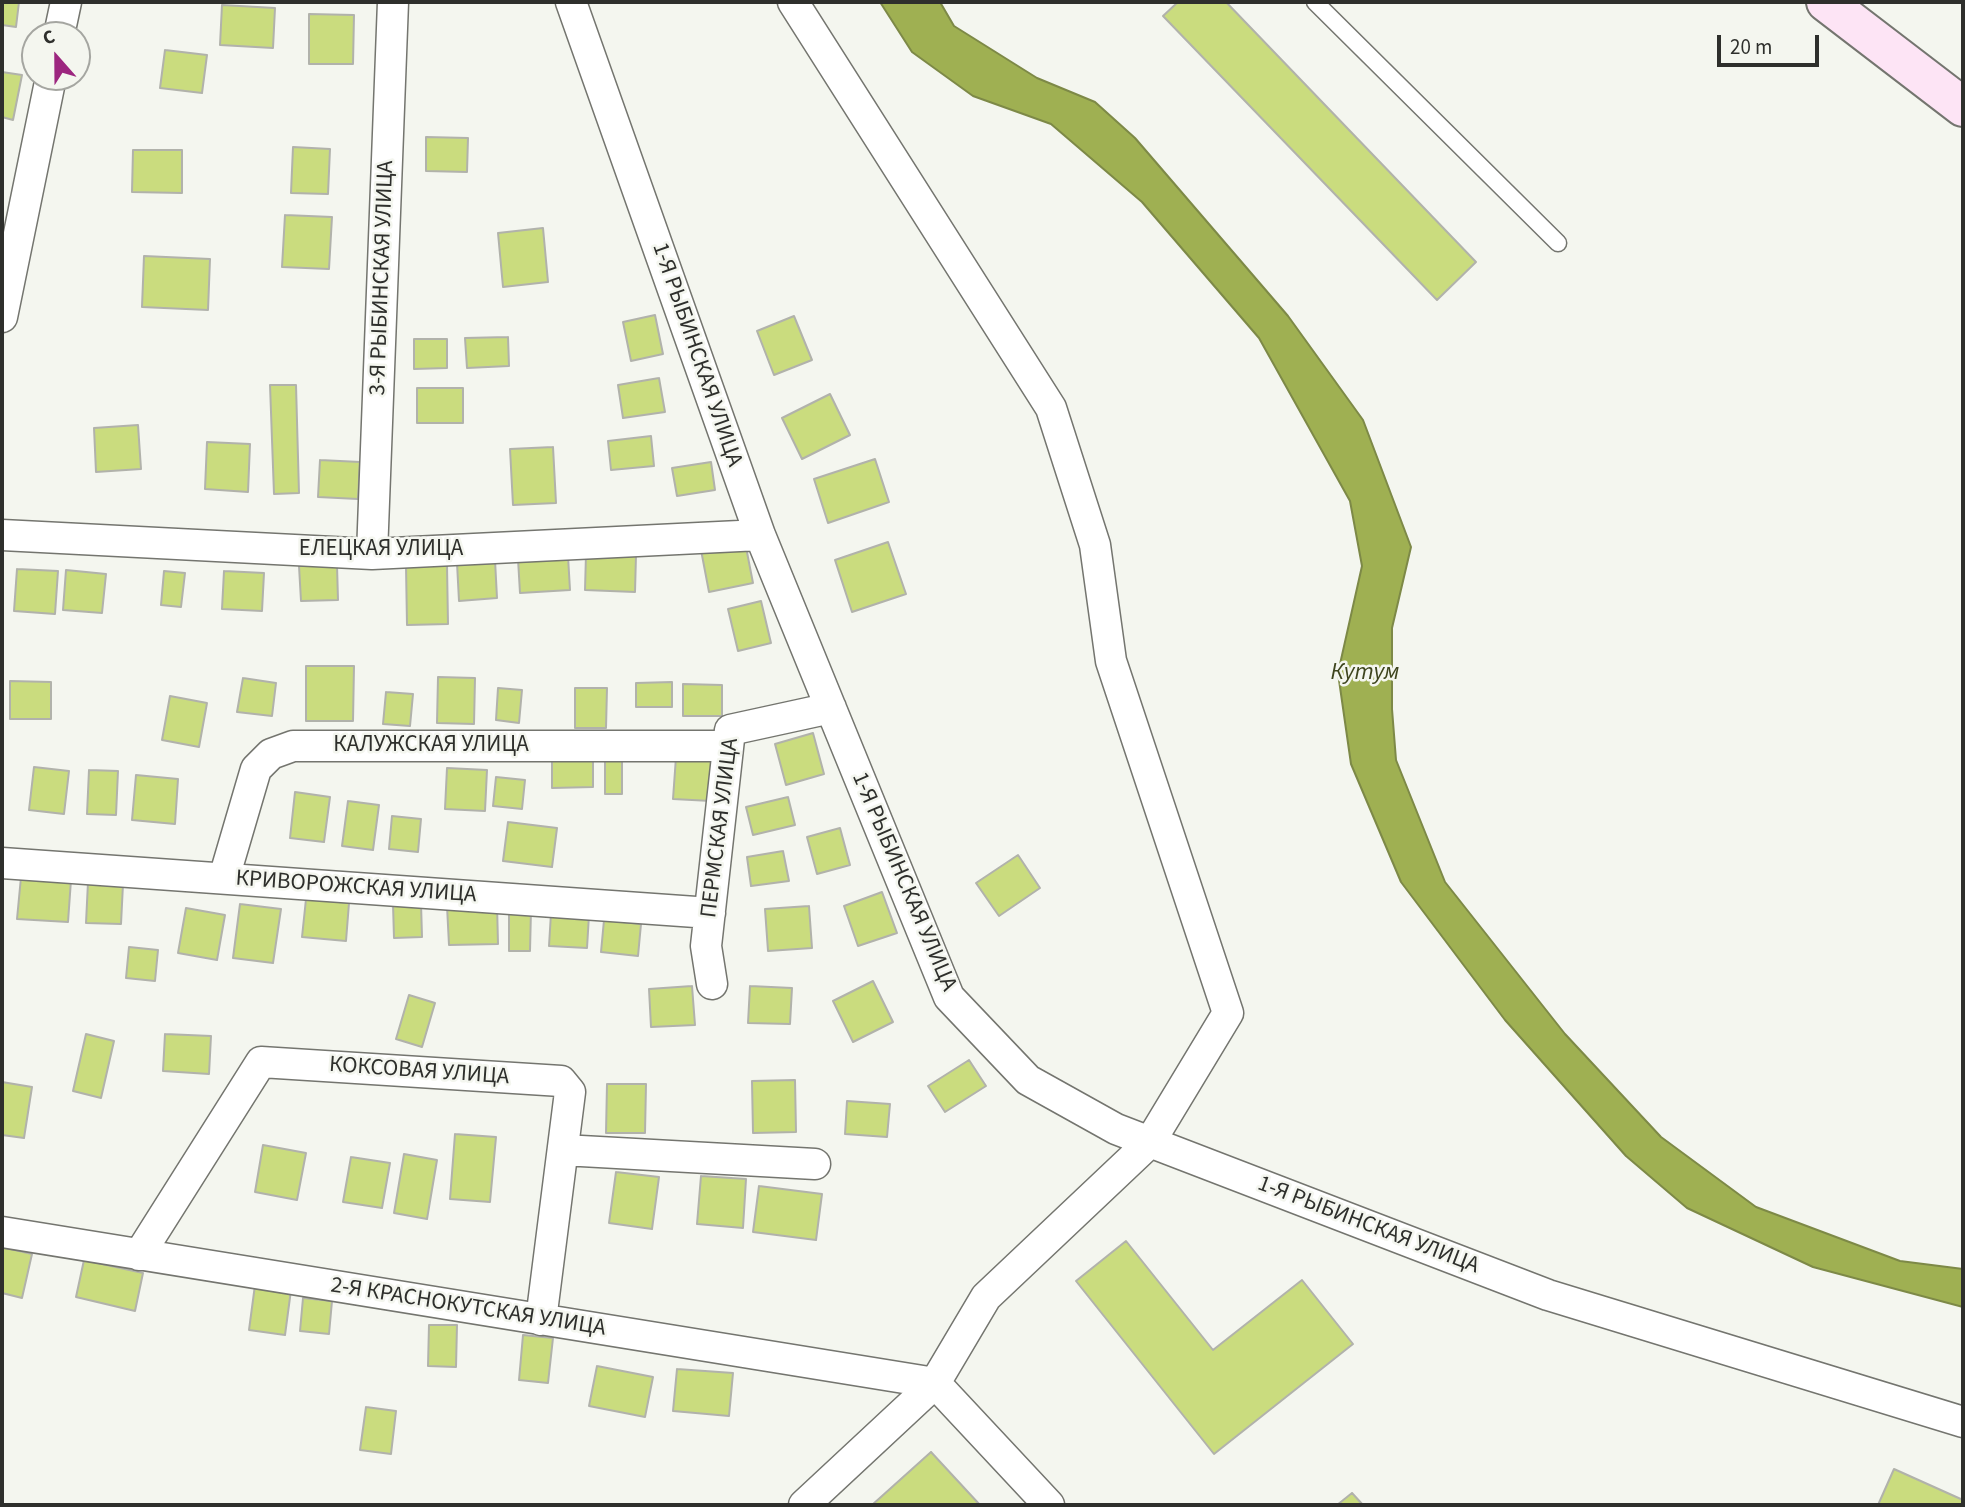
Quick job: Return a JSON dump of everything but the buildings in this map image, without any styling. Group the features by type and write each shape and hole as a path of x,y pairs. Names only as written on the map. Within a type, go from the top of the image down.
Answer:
{"main road":[{"path":"1826,2 1963,107"}],"street":[{"path":"62,21 66,2"},
{"name":"3-Я РЫБИНСКАЯ УЛИЦА","path":"372,554 393,2"},
{"name":"1-Я РЫБИНСКАЯ УЛИЦА","path":"571,2 760,535 949,997 1028,1080 1116,1129 1548,1295 1963,1422"},
{"path":"793,2 1051,408 1095,545 1111,661 1228,1013 1150,1142 986,1297 935,1383 804,1505"},
{"path":"2,317 48,91"},
{"name":"ЕЛЕЦКАЯ УЛИЦА","path":"2,535 372,554 760,535"},
{"name":"ПЕРМСКАЯ УЛИЦА","path":"712,984 706,946 730,730 831,708"},
{"name":"КАЛУЖСКАЯ УЛИЦА","path":"224,878 256,769 271,754 293,746 728,746"},
{"name":"КРИВОРОЖСКАЯ УЛИЦА","path":"2,863 710,913"},
{"name":"КОКСОВАЯ УЛИЦА","path":"139,1255 261,1062 561,1081 570,1092 541,1320"},
{"path":"563,1150 815,1164"},
{"name":"2-Я КРАСНОКУТСКАЯ УЛИЦА","path":"2,1232 935,1383"},
{"path":"935,1383 1049,1505"}],"lane":[{"path":"1315,2 1558,243"}],"water":[{"name":"Кутум","path":"880,2 940,2 954,26 1037,78 1095,102 1135,138 1288,316 1363,420 1411,547 1392,628 1392,709 1396,760 1445,882 1565,1034 1661,1137 1756,1207 1900,1261 1963,1269 1963,1307 1813,1267 1687,1208 1626,1156 1505,1020 1401,882 1351,764 1338,673 1362,566 1350,501 1259,338 1142,202 1051,124 973,96 912,52"}]}
